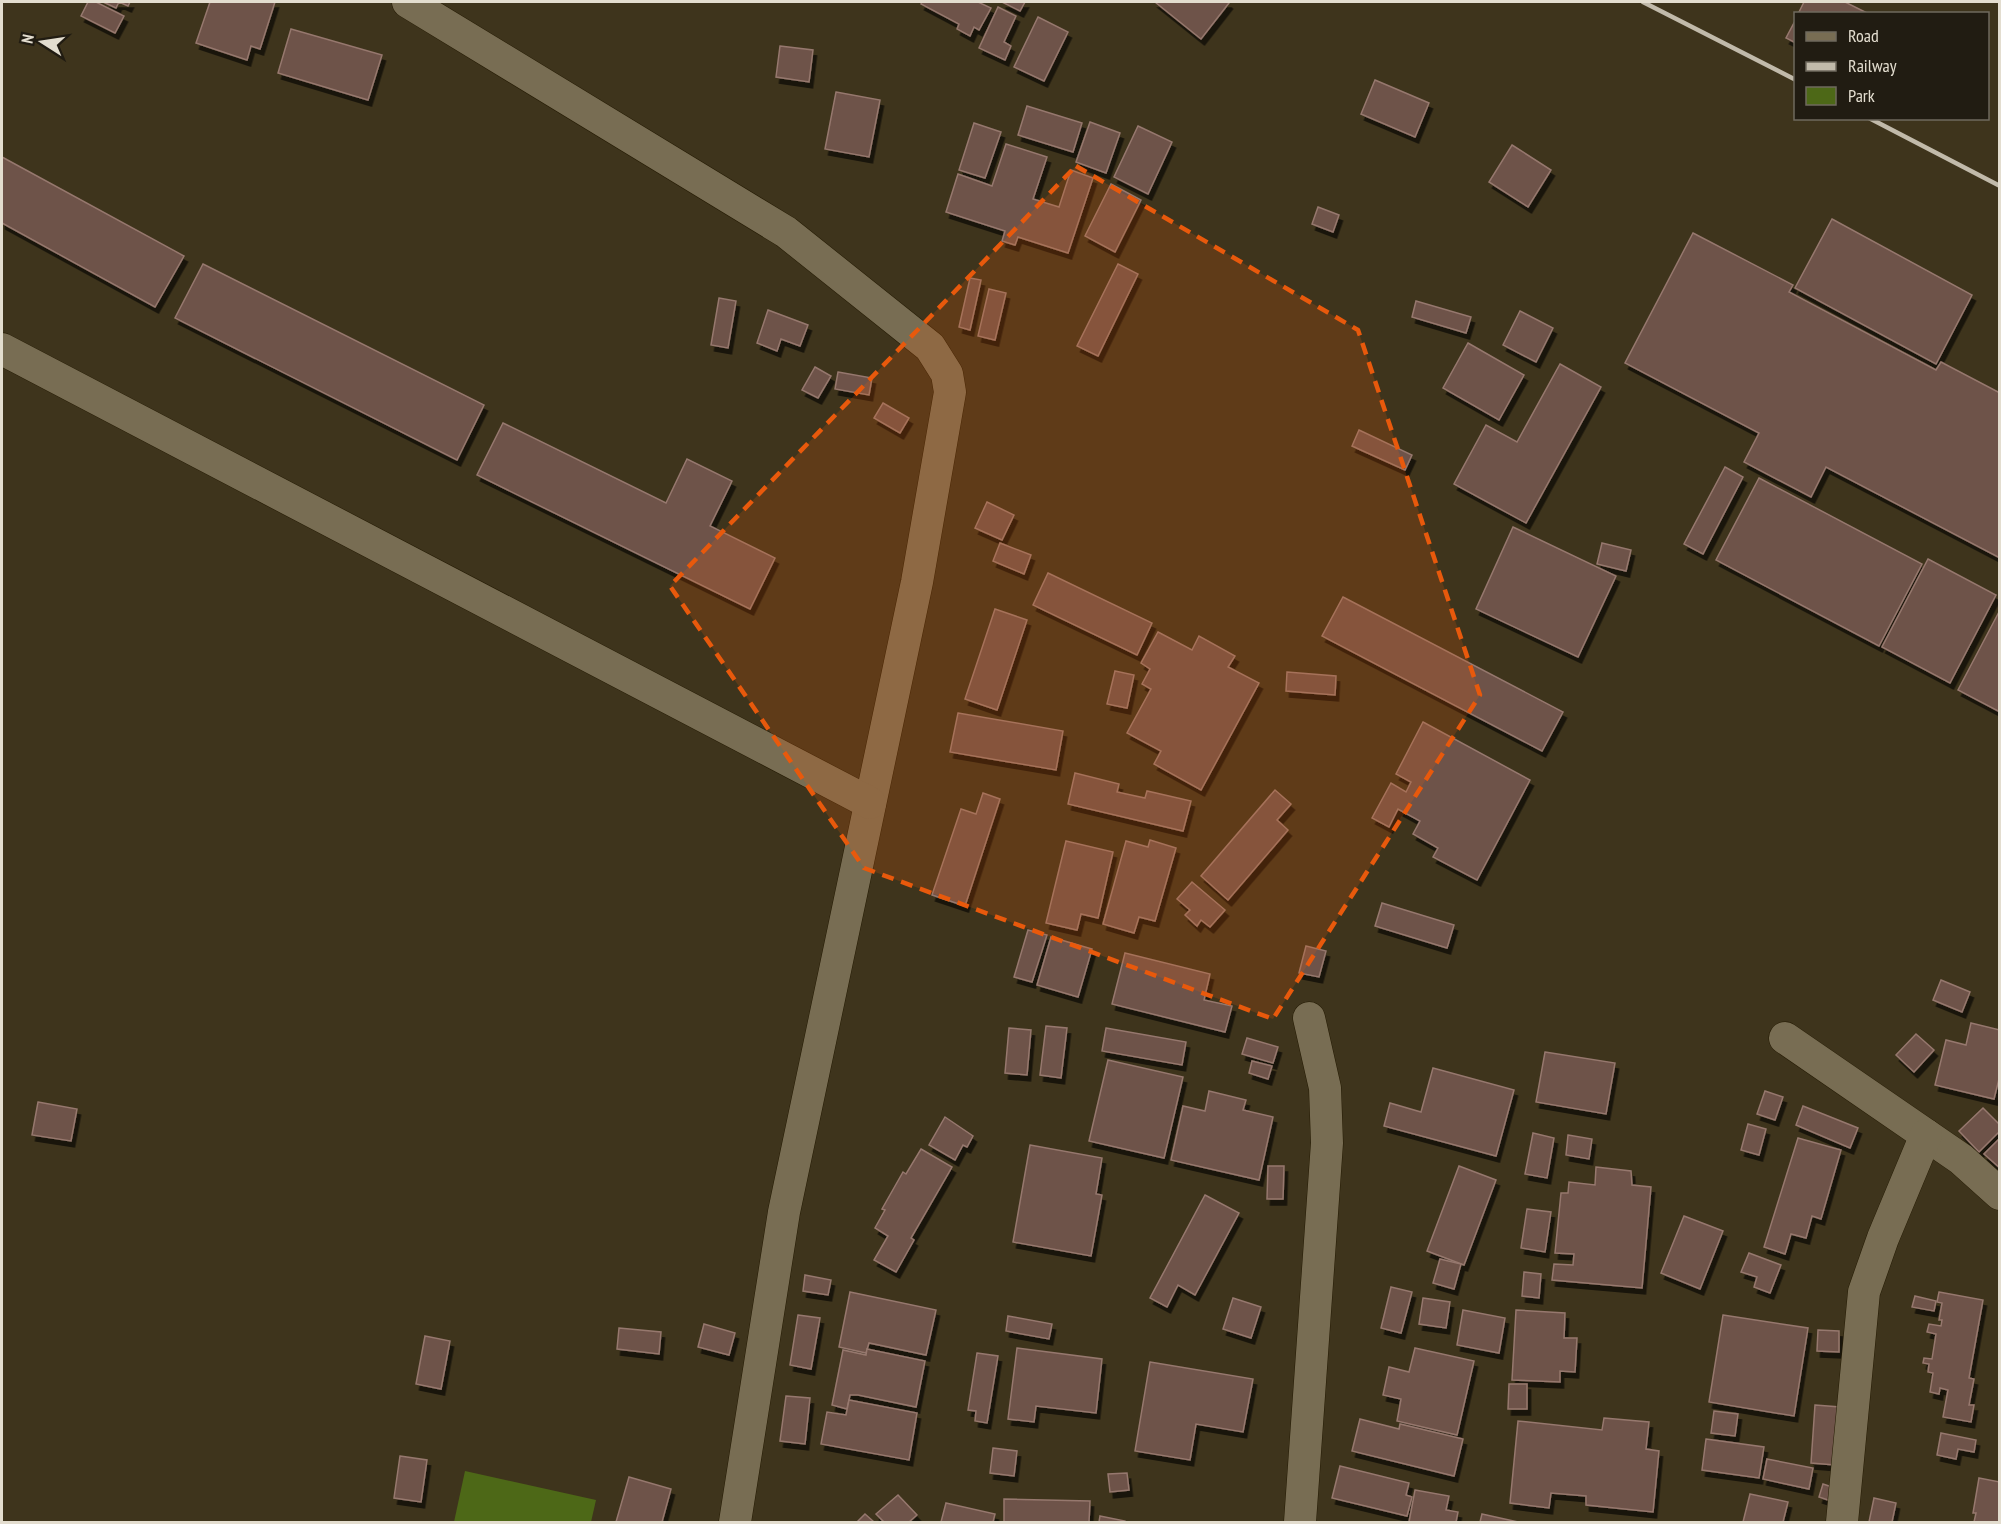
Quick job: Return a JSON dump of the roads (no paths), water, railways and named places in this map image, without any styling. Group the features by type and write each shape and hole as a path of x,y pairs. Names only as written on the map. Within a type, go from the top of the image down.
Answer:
{"street":[{"path":"408,2 786,232 930,347 947,374 950,392 917,582 784,1212 735,1522"},
{"path":"2,349 870,802"},
{"path":"1300,1522 1327,1143 1325,1088 1309,1018"},
{"path":"1785,1038 1960,1159 2000,1194"},
{"path":"1842,1522 1864,1292 1883,1238 1926,1135"}],"railway":[{"path":"1643,2 1794,79"},
{"path":"1873,120 2000,186"}]}
